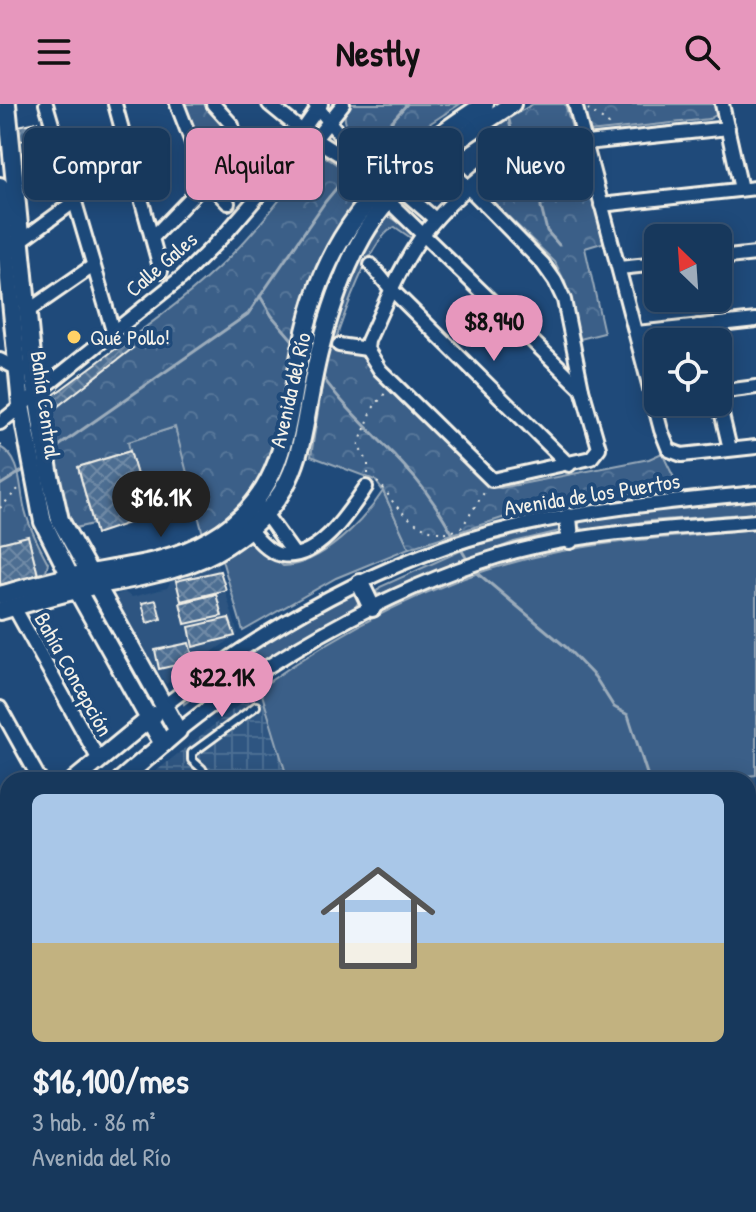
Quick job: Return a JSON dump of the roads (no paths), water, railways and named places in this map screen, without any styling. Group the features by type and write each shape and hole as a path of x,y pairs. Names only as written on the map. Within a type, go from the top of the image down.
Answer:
{"street":[{"name":"Bahía Central","path":"7,104 5,132 22,240 35,385 43,436 38,478 43,522 73,584 163,744"},
{"path":"46,104 113,331"},
{"path":"115,104 161,271"},
{"path":"177,104 186,128"},
{"path":"213,104 233,128"},
{"path":"269,104 298,128"},
{"name":"Calle Gales","path":"323,130 343,104"},
{"name":"Avenida del Río","path":"462,133 490,107 512,104"},
{"path":"575,104 582,128"},
{"path":"722,104 741,189"},
{"path":"318,105 339,134"},
{"name":"Calle Gales","path":"304,128 318,105"},
{"path":"593,142 728,128"},
{"path":"593,172 661,430 669,450 677,455 756,447"},
{"path":"462,182 467,188 543,264 564,300 582,389 597,436 599,448 591,458 492,480 380,370 368,345 391,289 423,234 435,219 467,188 478,179"},
{"name":"Bahía Central","path":"0,186 5,289 27,443 38,478 178,731"},
{"path":"601,205 756,188"},
{"path":"153,237 189,200"},
{"path":"225,200 228,203"},
{"name":"Calle Gales","path":"0,423 21,405 35,385 113,331 182,277 255,200"},
{"name":"Avenida del Río","path":"260,508 279,461 301,348 318,287 349,225 370,200"},
{"name":"Avenida del Río","path":"0,595 170,570 194,562 245,523 287,483 300,454 319,350 349,262 365,233 377,200"},
{"path":"395,200 423,234 582,389"},
{"path":"406,200 435,219"},
{"path":"22,240 75,201"},
{"path":"732,257 756,254"},
{"path":"371,265 391,289 569,465"},
{"path":"619,268 644,265"},
{"path":"28,311 93,266"},
{"path":"637,333 756,320"},
{"path":"339,345 368,345"},
{"path":"301,348 319,350"},
{"path":"0,360 17,369 35,385"},
{"path":"732,390 756,387"},
{"path":"722,416 730,449"},
{"path":"245,523 274,552 283,555 309,550 343,521 366,487"},
{"name":"Avenida de los Puertos","path":"85,772 164,706 251,642 360,583 440,550 512,528 568,517 756,493"},
{"path":"260,508 294,554"},
{"path":"568,517 570,540"},
{"name":"Avenida de los Puertos","path":"130,772 178,731 246,680 372,608 454,572 504,555 570,540 756,521"},
{"path":"360,583 372,608"},
{"name":"Avenida del Río","path":"7,609 73,584"},
{"name":"Bahía Concepción","path":"7,609 99,760"},
{"path":"0,708 36,772"}],"lane":[{"path":"204,772 192,760 192,753 256,706"}],"waterway":[{"path":"386,128 407,104"},
{"path":"508,115 514,143 541,191 547,231 559,245"},
{"path":"53,450 248,314 339,185"},
{"path":"260,296 295,343"},
{"path":"322,376 420,484 456,540"},
{"path":"0,485 27,468"},
{"path":"459,546 470,564"},
{"path":"474,570 567,648 595,677 614,707 628,715 646,772"}],"place":[{"name":"Qué Pollo!","path":"74,337"}]}
